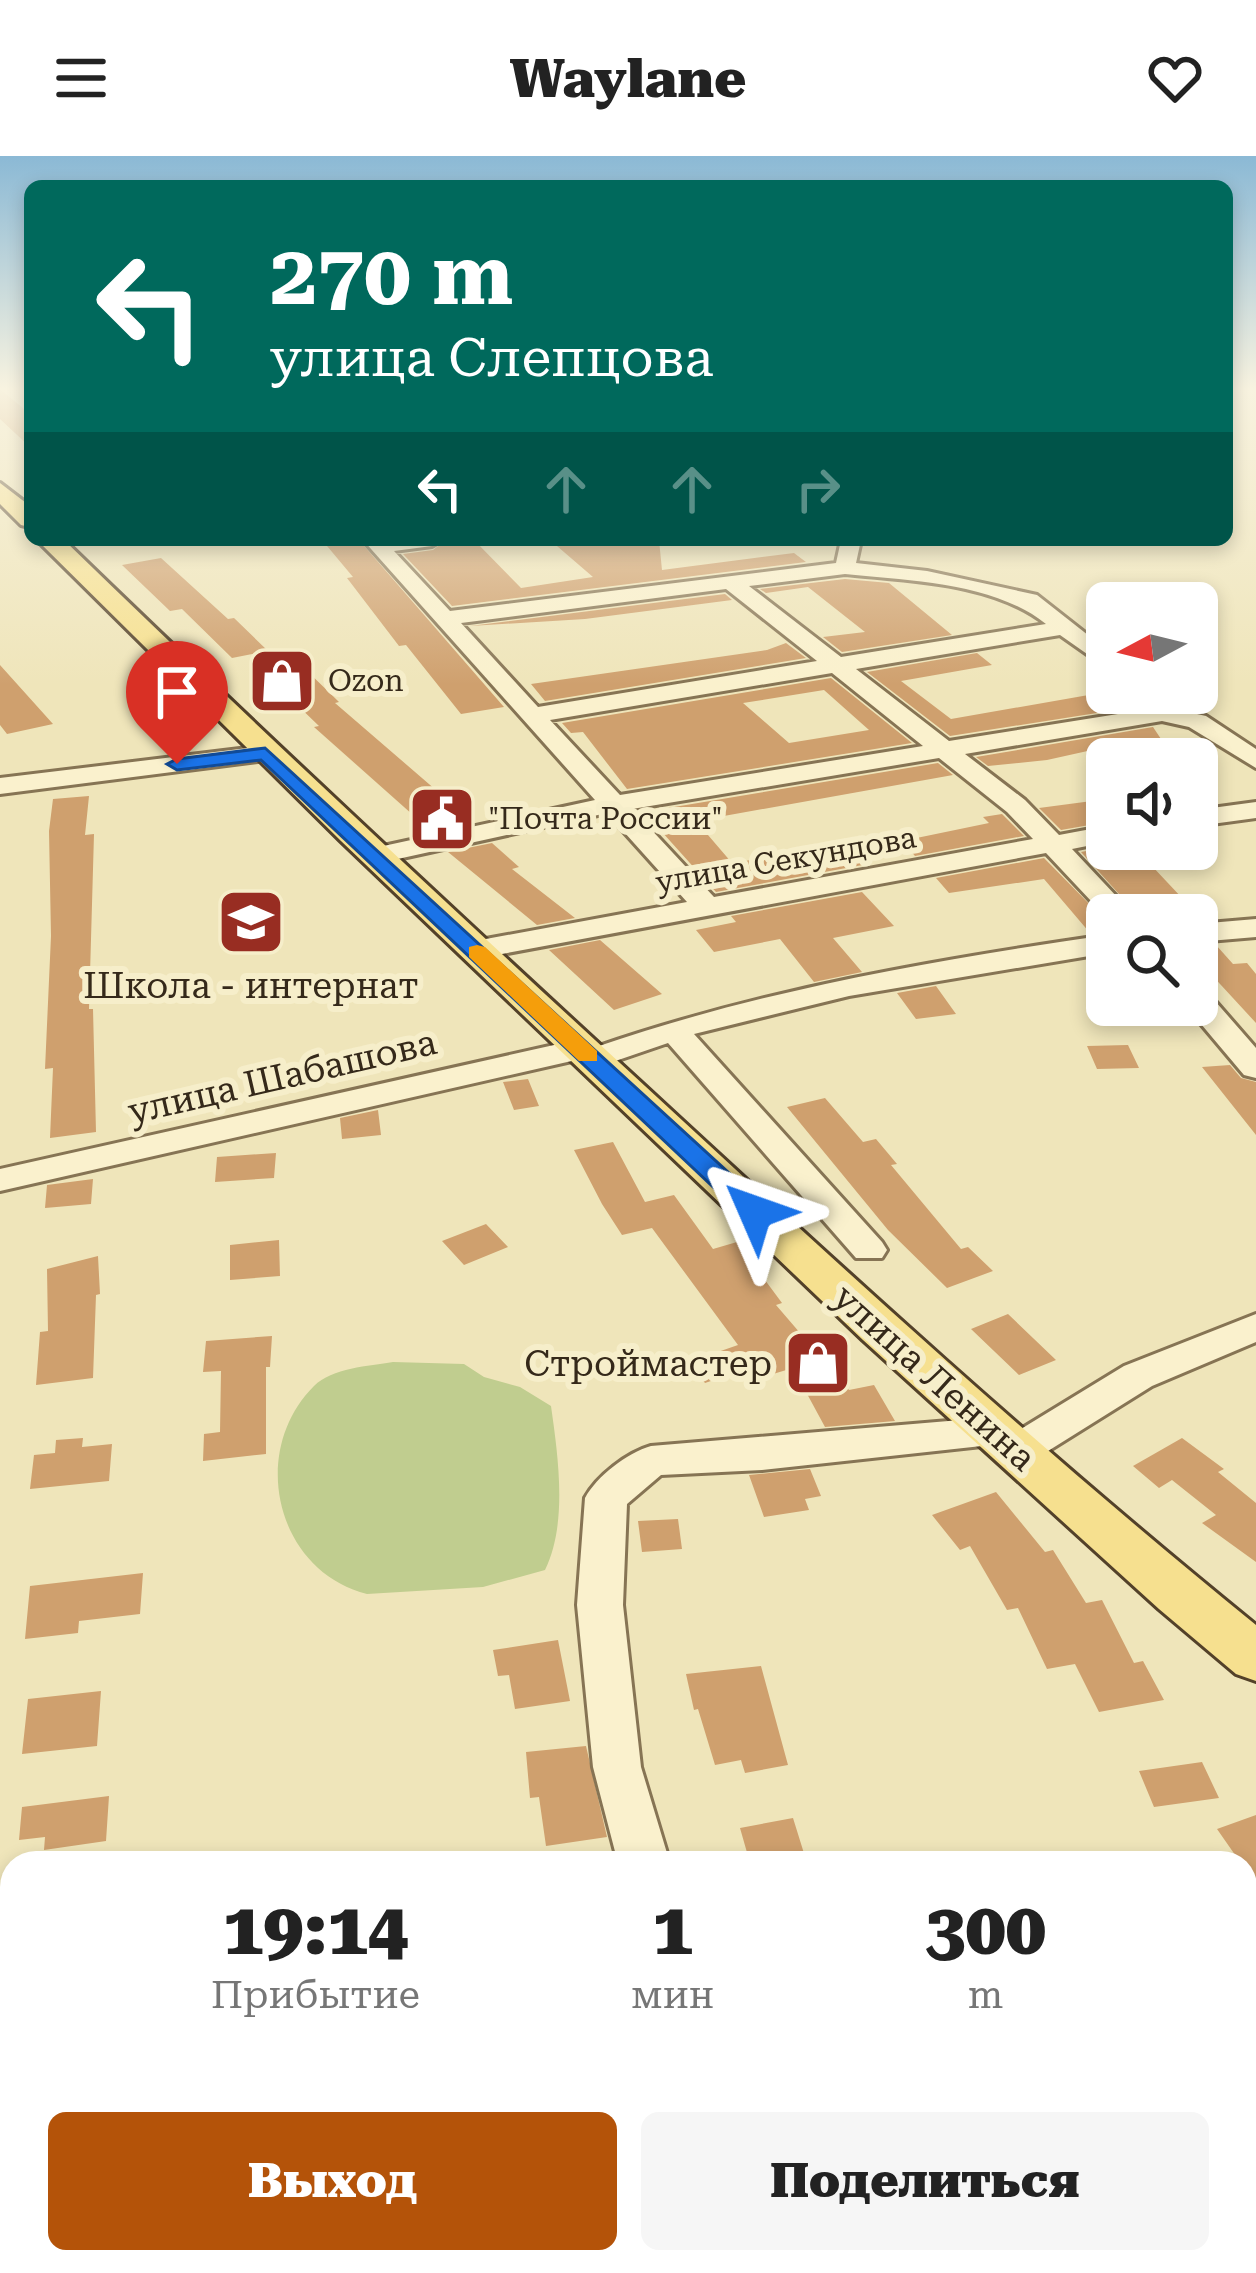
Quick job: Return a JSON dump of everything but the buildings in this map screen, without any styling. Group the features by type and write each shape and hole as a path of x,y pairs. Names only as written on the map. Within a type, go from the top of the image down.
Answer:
{"main road":[{"path":"0,490 24,514"},
{"name":"улица Ленина","path":"56,546 265,754 586,1054 1006,1441 1256,1658"}],"street":[{"path":"379,546 707,907"},
{"path":"845,568 850,546"},
{"path":"448,618 845,568 928,577 1029,600 1086,643"},
{"path":"729,581 1016,806 1099,894"},
{"path":"533,715 1068,627"},
{"path":"375,856 614,804 1162,715 1197,722 1256,760"},
{"path":"0,787 265,754"},
{"path":"1218,815 1256,810"},
{"name":"улица Секундова","path":"475,950 1086,838"},
{"path":"1218,931 1256,928"},
{"name":"улица Шабашова","path":"0,1180 586,1054 908,976 1086,947"},
{"path":"1218,1024 1256,1068"},
{"path":"674,1031 869,1250"},
{"path":"641,1851 617,1767 600,1605 606,1498 651,1461 1006,1441 1138,1376 1256,1327"}],"green space":[{"path":"393,1362 464,1364 484,1377 520,1387 551,1406 559,1511 545,1570 483,1587 367,1594 336,1581 311,1561 293,1535 282,1506 278,1475 282,1443 294,1413 314,1386 331,1375"}],"slow traffic":[{"path":"477,952 588,1056"}],"place":[{"name":"Ozon","path":"282,681"},
{"name":"\"Почта России\"","path":"442,819"},
{"name":"Школа - интернат","path":"251,922"},
{"name":"Строймастер","path":"818,1363"}],"route":[{"path":"177,764 265,754 755,1212"}]}
